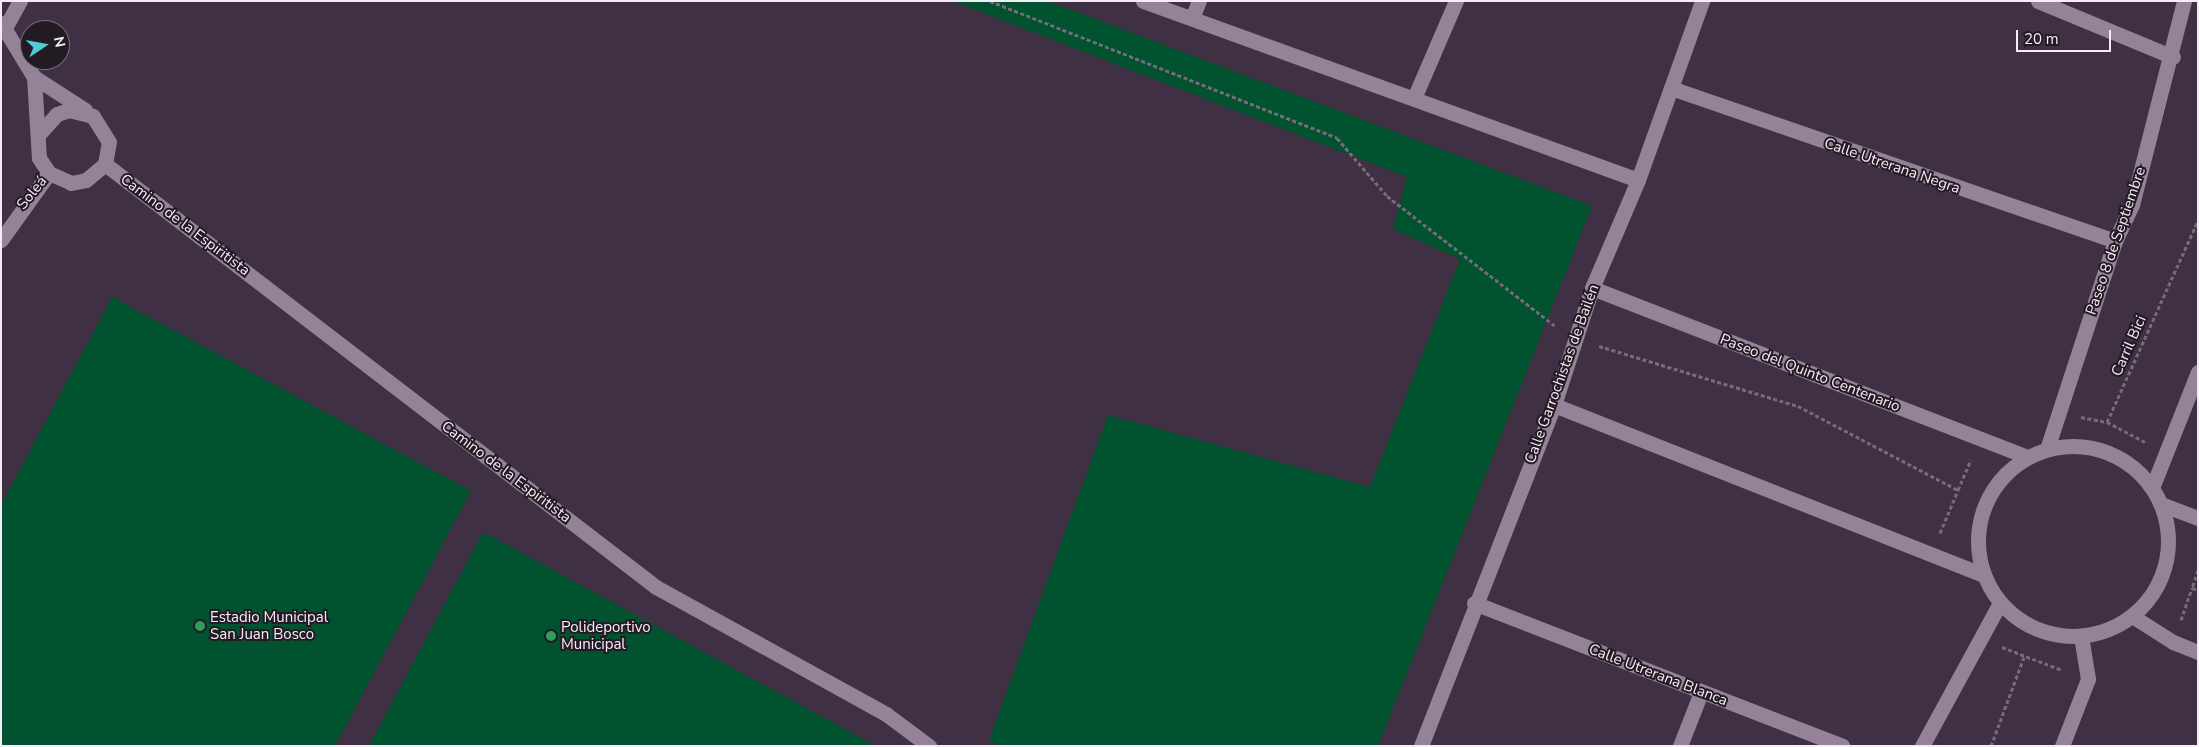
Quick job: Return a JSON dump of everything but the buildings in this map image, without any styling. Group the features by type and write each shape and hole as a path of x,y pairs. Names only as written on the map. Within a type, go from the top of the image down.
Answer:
{"street":[{"path":"20,1 4,24 34,77 40,133 39,158 49,173 59,180 79,182 105,164 109,142 93,116 34,77"},
{"path":"1143,1 1415,96 1638,180"},
{"path":"1192,18 1199,1"},
{"path":"1415,96 1456,1"},
{"name":"Calle Garrochistas de Bailén","path":"1421,746 1474,603 1554,405 1592,288 1638,180 1702,1"},
{"path":"2038,1 2173,57"},
{"name":"Paseo 8 de Septiembre","path":"2047,449 2115,241 2132,206 2173,57 2184,1"},
{"name":"Calle Utrerana Negra","path":"1671,88 2115,241"},
{"path":"40,133 47,122 69,110 93,116"},
{"name":"Camino de la Espiritista","path":"105,164 656,587 886,714 929,746"},
{"name":"Soleá","path":"1,240 49,173"},
{"name":"Paseo del Quinto Centenario","path":"1592,288 2027,457"},
{"path":"2152,488 2198,372"},
{"path":"1554,405 1984,575"},
{"path":"2077,446 2106,451 2132,466 2152,488 2161,504 2168,534 2165,564 2153,593 2132,616 2108,630 2081,636 2051,634 2023,622 2000,603 1984,575 1978,548 1983,512 2006,473 2027,457 2047,449 2077,446"},
{"path":"2161,504 2198,518"},
{"name":"Calle Utrerana Blanca","path":"1474,603 1842,746"},
{"path":"1922,746 2000,603"},
{"path":"2132,616 2173,642 2198,652"},
{"path":"2062,746 2088,679 2081,636"},
{"path":"1680,746 1701,692"}],"path":[{"path":"990,1 1337,138 1387,196 1576,339 1798,406 1958,490"},
{"name":"Carril Bici","path":"2166,452 2107,422 2198,220"},
{"path":"1932,553 1980,439"},
{"path":"2173,642 2198,570"},
{"path":"2192,588 2198,590"},
{"path":"1981,637 2024,657 2088,679"},
{"path":"1991,746 2024,657"}],"green space":[{"path":"953,1 1048,1 1592,206 1378,746 999,746 989,740 1108,415 1370,487 1460,259 1393,229 1407,177"},
{"name":"Estadio Municipal San Juan Bosco","path":"112,297 471,491 335,746 1,746 1,505"},
{"name":"Polideportivo Municipal","path":"483,532 876,746 369,746"}],"place":[{"name":"Estadio Municipal San Juan Bosco","path":"200,626"},
{"name":"Polideportivo Municipal","path":"551,636"}]}
